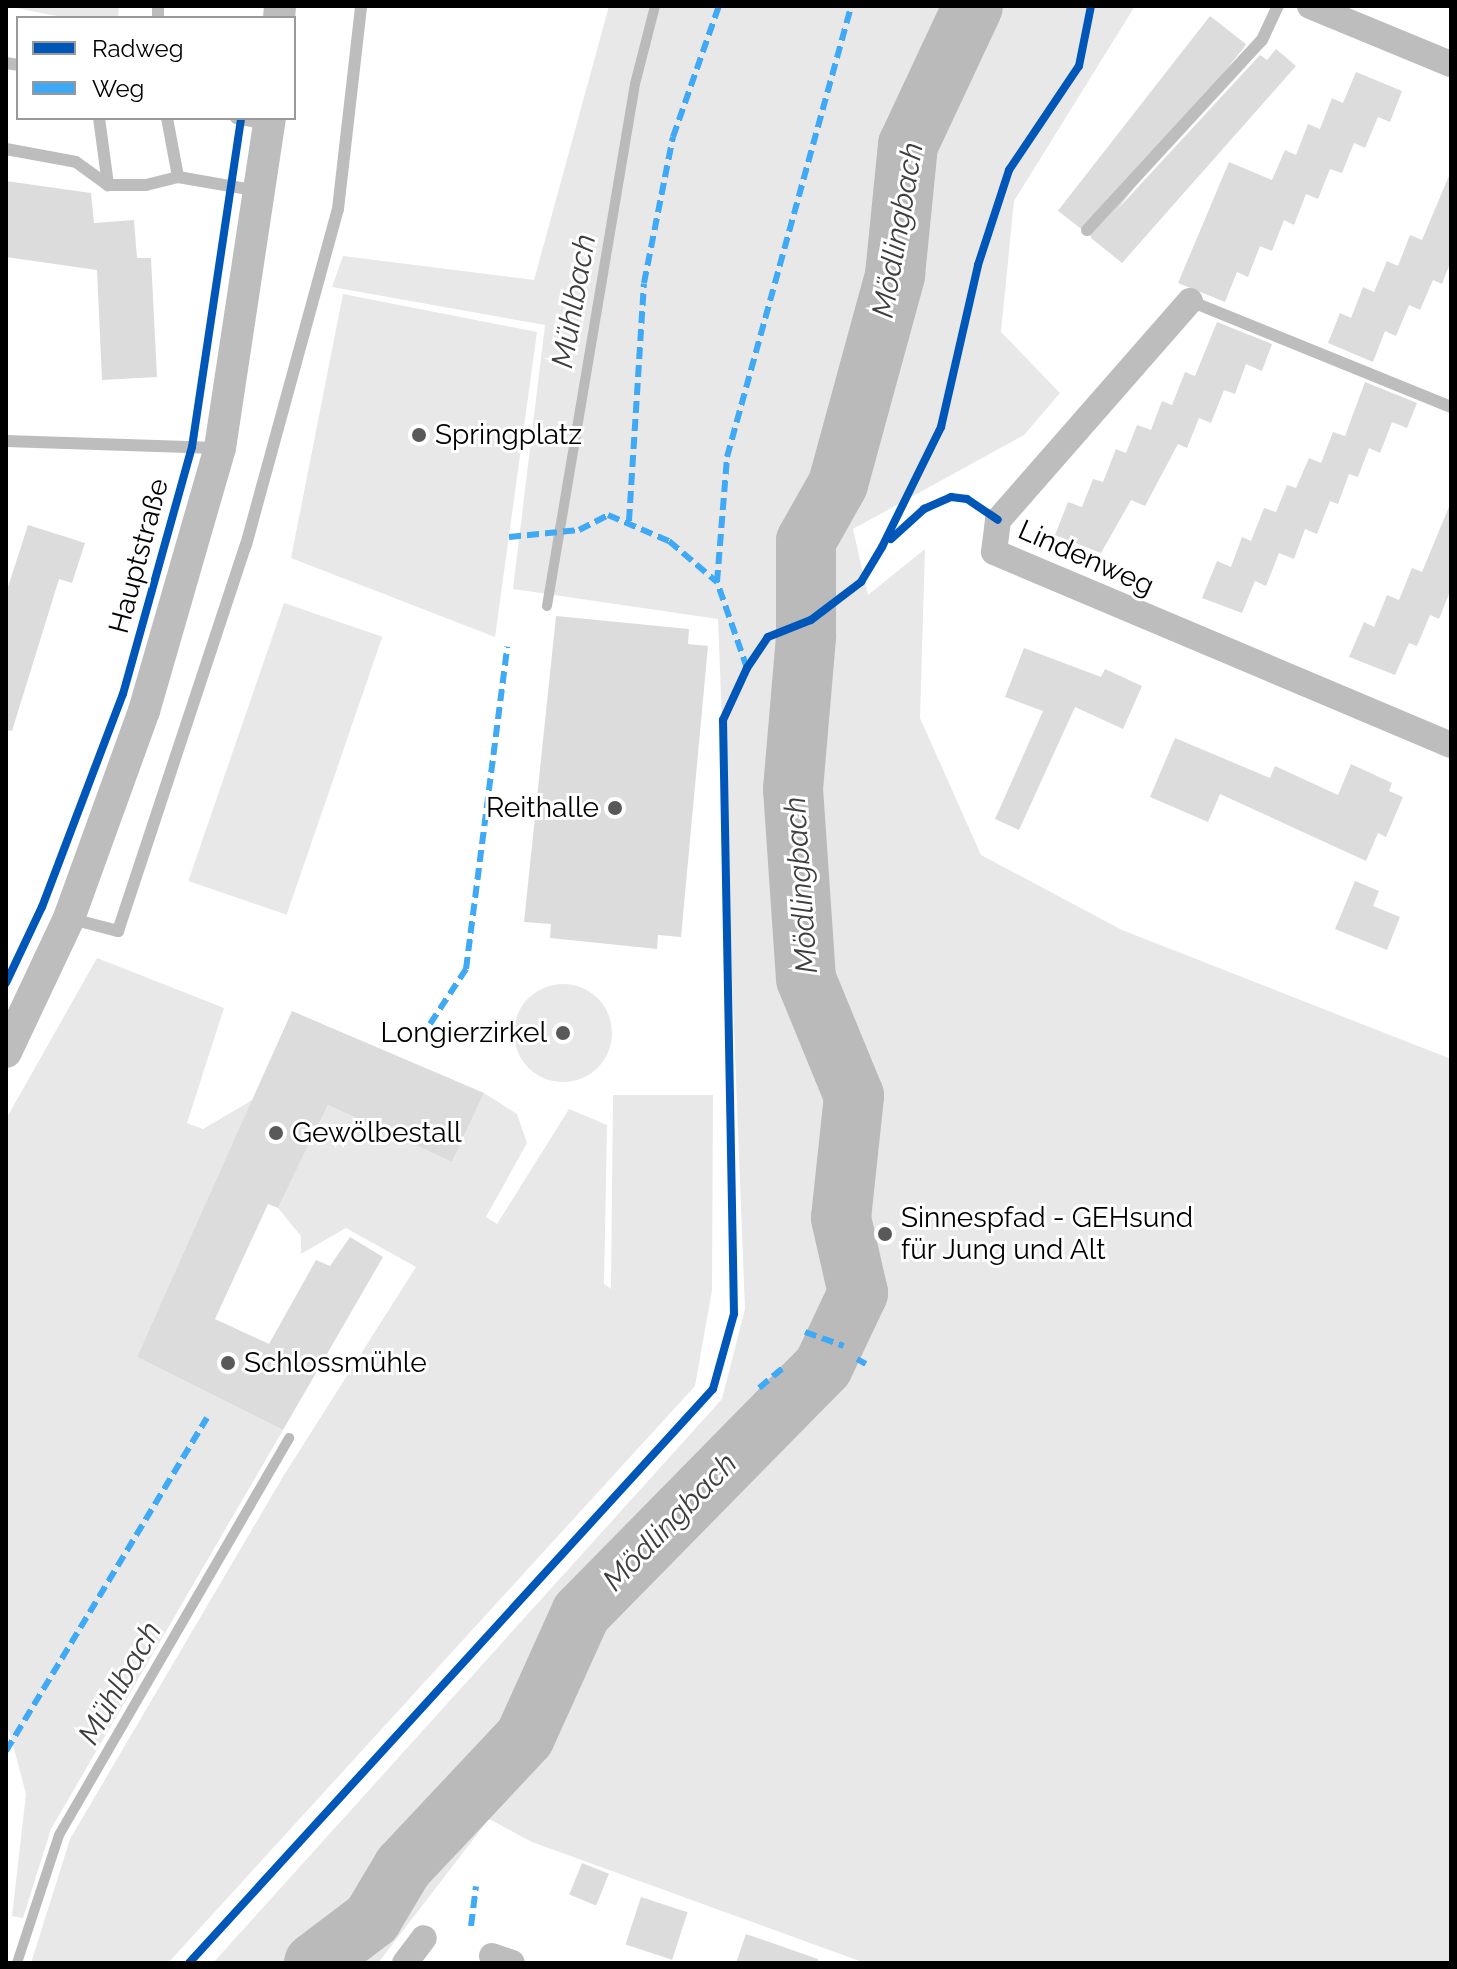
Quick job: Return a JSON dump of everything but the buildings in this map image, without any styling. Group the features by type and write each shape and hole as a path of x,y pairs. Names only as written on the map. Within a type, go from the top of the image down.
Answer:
{"street":[{"path":"1310,6 1451,64"},
{"name":"Hauptstraße","path":"6,1052 69,918 144,711 220,448 270,121"},
{"name":"Lindenweg","path":"1190,301 998,520 994,552 1451,745"},
{"path":"405,1963 424,1938"}],"lane":[{"path":"69,918 118,931 246,545 338,209 361,6"},
{"path":"1087,230 1262,40 1278,6"},
{"path":"99,120 108,185"},
{"path":"167,120 178,177"},
{"path":"6,149 76,162 108,185 146,185 178,177 260,191"},
{"path":"1190,301 1451,407"},
{"path":"6,441 220,448"}],"shaded area":[{"path":"6,6 119,6 118,16 57,16"},
{"path":"609,6 1135,6 1014,201 1001,332 1060,393 1024,435 853,529 868,595 925,549 920,718 981,855 1122,930 1451,1059 1451,1963 865,1963 532,1842 489,1819 378,1963 213,1963 722,1399 745,1309 718,619 513,589 545,325 332,287 343,256 534,280"},
{"name":"Springplatz","path":"343,294 537,332 495,637 291,558"},
{"path":"284,603 382,637 287,915 188,881"},
{"path":"97,958 224,1008 187,1123 203,1129 254,1099 137,1357 283,1430 51,1829 23,1918 12,1916 26,1794 9,1730 6,1734 6,1119"},
{"name":"Longierzirkel","path":"563,984 582,988 598,998 608,1014 612,1033 608,1052 598,1068 582,1078 563,1082 544,1078 528,1068 518,1052 514,1033 518,1014 528,998 544,988"},
{"path":"484,1093 517,1114 527,1143 486,1217 497,1224 569,1109 607,1125 604,1284 611,1289 613,1095 713,1095 712,1290 695,1386 168,1963 31,1963 70,1839 284,1475 416,1267 346,1228 301,1254 301,1236 278,1208 328,1105 452,1162"}],"waterway":[{"name":"Mühlbach","path":"547,606 635,84 655,6"},
{"name":"Mödlingbach","path":"314,1963 372,1919 403,1867 525,1737 581,1613 823,1367 858,1293 841,1218 854,1096 806,979 793,789 806,636 806,541 838,484 895,275 908,145 973,6"},
{"name":"Mühlbach","path":"17,1963 59,1835 289,1438"}],"marked path":[{"path":"629,521 644,283 673,137 719,6"},
{"path":"747,668 717,582 727,457 851,6"},
{"path":"509,537 579,530 608,515 669,541 717,582"},
{"path":"430,1024 466,969 507,647"},
{"path":"805,1332 844,1346"},
{"path":"857,1359 866,1364"},
{"path":"759,1388 785,1366"},
{"path":"6,1751 207,1418"},
{"path":"471,1926 476,1886"}],"cycle path":[{"path":"189,1963 713,1389 734,1314 723,720 747,668 768,637 811,620 861,582 882,547 941,427 978,265 1009,170 1079,66 1091,6"},
{"path":"6,983 42,907 123,694 192,447 241,120"},
{"path":"891,539 924,509 951,497 967,499 998,520"}],"place":[{"name":"Springplatz","path":"419,435"},
{"name":"Reithalle","path":"615,808"},
{"name":"Longierzirkel","path":"563,1033"},
{"name":"Gewölbestall","path":"276,1133"},
{"name":"Sinnespfad - GEHsund für Jung und Alt","path":"885,1234"},
{"name":"Schlossmühle","path":"228,1363"}]}
